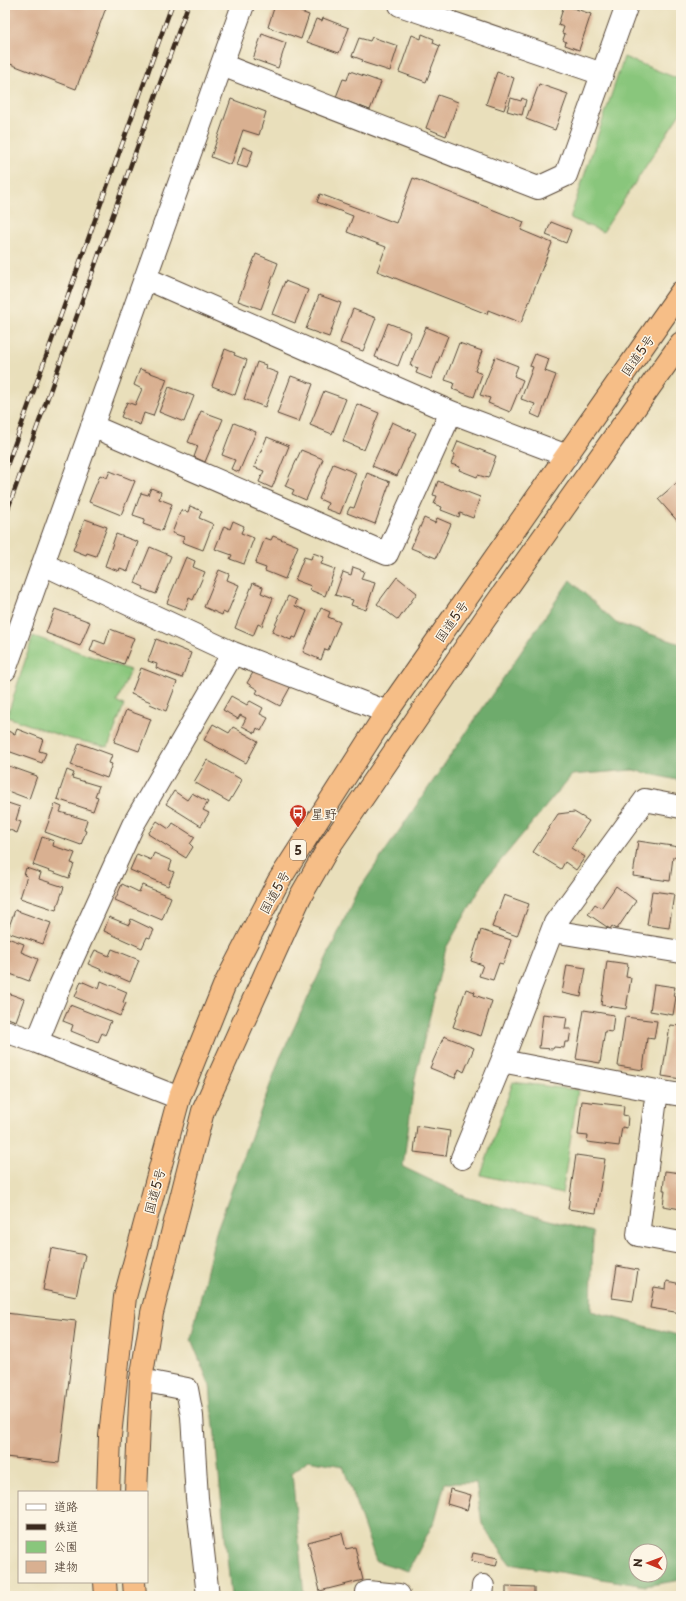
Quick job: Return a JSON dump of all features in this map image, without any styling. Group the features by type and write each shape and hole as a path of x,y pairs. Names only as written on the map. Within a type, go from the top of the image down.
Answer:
{"highway":[{"name":"国道5号","path":"108,1491 110,1436 125,1297 179,1098 224,986 278,882 387,712 681,292"},
{"name":"国道5号","path":"136,1491 141,1380 152,1313 203,1111 302,895 327,850 485,619 681,343"},
{"path":"105,1583 106,1596"},
{"path":"134,1583 135,1596"}],"street":[{"path":"5,670 243,5"},
{"path":"400,5 602,74"},
{"path":"222,65 538,188 566,175 627,5"},
{"path":"146,278 451,412 567,456"},
{"path":"92,426 387,554 451,412"},
{"path":"43,564 233,653 387,712"},
{"path":"37,1042 59,988 133,826 233,653"},
{"path":"462,1158 502,1061 555,923 645,800 681,807"},
{"path":"552,931 681,952"},
{"path":"5,1031 37,1042 179,1098"},
{"path":"502,1061 681,1095"},
{"path":"656,1091 638,1235 681,1243"},
{"path":"141,1380 187,1389 192,1416 197,1498 208,1596"},
{"path":"367,1592 399,1596"}],"green space":[{"path":"624,57 681,80 681,112 603,232 570,218"},
{"path":"570,580 616,623 681,644 681,781 633,770 572,775 487,877 446,948 415,1078 403,1167 466,1197 593,1232 591,1311 681,1336 681,1580 668,1582 668,1543 628,1543 628,1583 663,1583 645,1586 510,1564 482,1524 476,1483 445,1483 435,1520 408,1571 376,1561 343,1466 308,1460 292,1473 304,1596 231,1596 210,1386 191,1339 216,1232 280,1058 356,894"},
{"path":"33,636 130,670 117,702 124,705 108,747 67,738 7,717"},
{"path":"513,1082 578,1090 562,1194 481,1175"}],"building":[{"path":"5,5 107,5 76,89 5,62"},
{"path":"275,5 282,5 309,15 301,39 268,27"},
{"path":"564,5 591,14 579,50 565,45 566,42 563,40 565,34 562,33 564,27 558,25"},
{"path":"581,5 594,5 593,9"},
{"path":"323,18 349,28 339,53 307,42 316,19 322,21"},
{"path":"262,34 286,43 278,68 253,59"},
{"path":"422,34 434,39 433,43 440,46 426,82 399,72 412,35 421,39"},
{"path":"372,37 398,46 390,71 362,62 363,60 352,56 359,38 370,41"},
{"path":"350,71 381,82 370,110 336,97 343,79 347,80"},
{"path":"497,72 514,78 504,110 486,104"},
{"path":"539,84 568,94 555,130 526,119"},
{"path":"438,95 458,102 446,136 426,128"},
{"path":"511,98 521,101 522,98 526,100 522,115 507,111"},
{"path":"231,99 266,112 259,135 243,130 231,165 211,157"},
{"path":"243,147 253,151 247,168 237,165"},
{"path":"413,178 524,222 521,230 552,243 521,323 488,310 487,314 377,271 386,247 347,232 353,216 317,202 320,194 396,223"},
{"path":"551,222 571,230 566,243 546,235"},
{"path":"256,254 278,263 261,309 238,301"},
{"path":"285,281 308,290 295,323 272,314"},
{"path":"319,295 341,303 329,337 306,329"},
{"path":"353,309 376,318 363,351 340,343"},
{"path":"388,323 411,332 398,366 375,357"},
{"path":"426,327 448,336 431,379 416,373 418,368 410,365"},
{"path":"459,343 482,351 475,371 482,374 474,397 452,389 454,383 445,380"},
{"path":"225,349 235,353 234,355 247,360 235,395 212,386"},
{"path":"535,354 549,359 545,371 556,375 540,418 531,414 535,404 521,399 533,367 530,366"},
{"path":"495,357 518,366 514,376 523,380 510,412 488,403 490,398 480,395"},
{"path":"257,362 266,365 265,368 278,373 265,407 244,399"},
{"path":"140,369 167,379 153,416 144,413 140,425 121,417 127,402 135,405 142,389 134,385"},
{"path":"291,376 313,384 299,422 277,414"},
{"path":"169,387 194,396 184,422 159,412"},
{"path":"324,391 346,399 332,434 310,425"},
{"path":"357,404 379,413 364,450 343,441"},
{"path":"201,411 223,419 205,462 194,457 198,446 188,442"},
{"path":"392,422 416,433 397,476 372,466"},
{"path":"234,423 256,432 239,472 231,469 235,460 222,455"},
{"path":"267,437 289,446 272,488 259,482 264,471 254,467"},
{"path":"458,441 496,456 488,478 478,475 477,477 459,470 460,467 451,464 455,454 453,453"},
{"path":"301,450 323,459 306,500 292,494 294,490 285,486"},
{"path":"333,464 356,473 340,514 326,509 328,503 319,499"},
{"path":"110,471 135,481 121,515 89,502 100,475 107,478"},
{"path":"367,473 390,482 375,524 347,513 350,507 354,508"},
{"path":"681,479 681,523 680,524 658,499"},
{"path":"438,481 480,497 473,518 460,513 459,517 441,510 442,507 434,504 437,496 433,495"},
{"path":"151,488 161,492 159,499 172,504 162,531 143,524 145,519 133,515 141,493 148,495"},
{"path":"190,506 202,511 199,518 213,524 203,550 182,542 184,537 172,533 181,510 188,512"},
{"path":"424,518 435,523 437,518 451,524 436,558 411,548"},
{"path":"85,519 107,527 96,556 87,553 86,555 73,550"},
{"path":"233,521 244,526 241,533 254,538 244,564 230,559 232,555 215,549 224,526 230,529"},
{"path":"116,534 138,542 128,571 120,568 119,571 105,566"},
{"path":"273,536 298,546 285,579 265,571 266,568 255,564 265,538 271,540"},
{"path":"150,547 171,556 156,594 143,589 144,587 135,583"},
{"path":"313,553 324,557 321,564 335,569 325,596 310,590 311,586 295,580 304,557 311,559"},
{"path":"186,557 195,561 193,567 205,572 193,600 189,598 185,610 167,603"},
{"path":"353,567 364,571 361,579 375,583 366,610 351,605 353,600 335,595 343,572 351,575"},
{"path":"219,570 229,574 227,580 239,585 227,614 223,612 222,615 204,607"},
{"path":"397,577 417,593 398,620 377,604"},
{"path":"253,583 263,587 261,593 273,598 262,626 258,624 253,636 235,628"},
{"path":"288,596 297,600 295,606 307,611 296,638 292,637 291,640 272,632"},
{"path":"321,608 330,612 328,617 340,622 328,650 325,649 321,660 303,652"},
{"path":"55,609 90,622 80,646 46,633"},
{"path":"110,629 134,638 124,664 90,651 94,640 105,644"},
{"path":"156,639 191,653 182,678 156,668 157,664 148,661"},
{"path":"141,668 177,682 166,711 150,704 151,702 131,694"},
{"path":"255,669 292,684 280,706 256,693 258,690 247,683"},
{"path":"231,696 247,705 250,701 263,708 260,714 268,718 261,731 257,728 255,733 242,726 246,718 240,715 238,719 223,710"},
{"path":"126,710 151,719 139,751 114,742"},
{"path":"213,724 229,733 233,727 258,741 246,763 204,740"},
{"path":"17,729 43,739 39,751 46,753 42,763 5,750 5,730 15,734"},
{"path":"79,743 112,755 109,763 112,764 107,778 71,765"},
{"path":"207,760 242,780 229,802 194,782"},
{"path":"6,765 37,776 29,799 5,790"},
{"path":"67,770 74,773 72,778 99,786 95,796 98,797 93,811 57,799"},
{"path":"174,791 187,800 192,793 208,802 203,810 209,813 201,826 166,804"},
{"path":"5,802 20,807 16,820 21,822 17,833 5,828"},
{"path":"55,804 62,807 60,812 87,820 84,830 86,831 81,845 45,832"},
{"path":"574,812 589,821 571,848 585,857 576,870 565,862 561,869 533,852 558,814"},
{"path":"157,821 169,829 173,823 195,837 190,844 193,847 186,858 148,834"},
{"path":"42,837 54,841 53,846 75,853 71,863 74,864 69,878 33,865"},
{"path":"638,841 679,847 678,858 673,857 670,881 633,876"},
{"path":"154,853 172,861 169,870 174,872 168,886 130,870 137,854 151,860"},
{"path":"5,856 9,858 5,868"},
{"path":"26,868 41,873 39,879 64,887 56,910 20,898 27,876 24,875"},
{"path":"122,884 139,892 142,885 171,897 162,920 115,900"},
{"path":"616,886 636,901 617,929 612,926 610,929 588,914 595,904 601,908"},
{"path":"652,891 674,894 669,928 647,925"},
{"path":"504,895 529,904 517,936 492,927"},
{"path":"15,910 51,923 43,944 7,932"},
{"path":"109,917 129,925 131,919 154,930 150,938 147,937 142,948 104,931"},
{"path":"481,930 511,940 503,964 499,963 493,980 479,976 483,965 471,961"},
{"path":"5,937 24,944 21,952 38,959 29,981 5,972"},
{"path":"112,949 139,960 130,982 88,964 95,950 109,956"},
{"path":"607,961 628,964 626,977 631,978 626,1009 601,1005"},
{"path":"567,965 586,968 581,997 562,993"},
{"path":"81,981 99,989 101,981 127,992 123,1002 126,1003 120,1016 75,997"},
{"path":"654,984 675,987 673,996 676,997 673,1015 650,1011"},
{"path":"466,989 475,992 474,995 492,1001 481,1036 453,1027"},
{"path":"5,992 24,999 16,1021 5,1017"},
{"path":"70,1005 111,1021 105,1035 102,1033 98,1042 71,1031 73,1025 63,1021"},
{"path":"584,1010 614,1015 612,1032 605,1031 600,1063 576,1059"},
{"path":"543,1014 567,1017 565,1029 571,1029 569,1042 565,1042 564,1048 539,1048"},
{"path":"625,1017 657,1021 654,1039 647,1038 643,1070 618,1066"},
{"path":"670,1025 681,1026 681,1079 662,1076"},
{"path":"444,1036 474,1048 464,1072 459,1069 455,1078 430,1068"},
{"path":"582,1101 624,1106 623,1115 628,1116 627,1128 622,1127 619,1146 587,1142 588,1136 578,1135"},
{"path":"417,1126 450,1131 446,1156 414,1152"},
{"path":"576,1155 605,1159 596,1213 568,1209"},
{"path":"665,1171 681,1173 681,1209 663,1206"},
{"path":"51,1248 85,1255 76,1297 43,1290"},
{"path":"617,1266 638,1270 633,1301 612,1298"},
{"path":"667,1281 681,1284 681,1313 650,1308 654,1287 666,1289"},
{"path":"5,1313 76,1321 59,1463 5,1457"},
{"path":"450,1489 471,1495 467,1510 447,1504"},
{"path":"342,1533 346,1549 355,1547 363,1580 320,1591 308,1542"},
{"path":"473,1553 498,1558 496,1566 471,1561"},
{"path":"506,1586 534,1587 534,1596 506,1596"}],"railway":[{"path":"5,471 172,5"},
{"path":"5,517 188,5"}],"place":[{"name":"星野","path":"298,828"}]}
